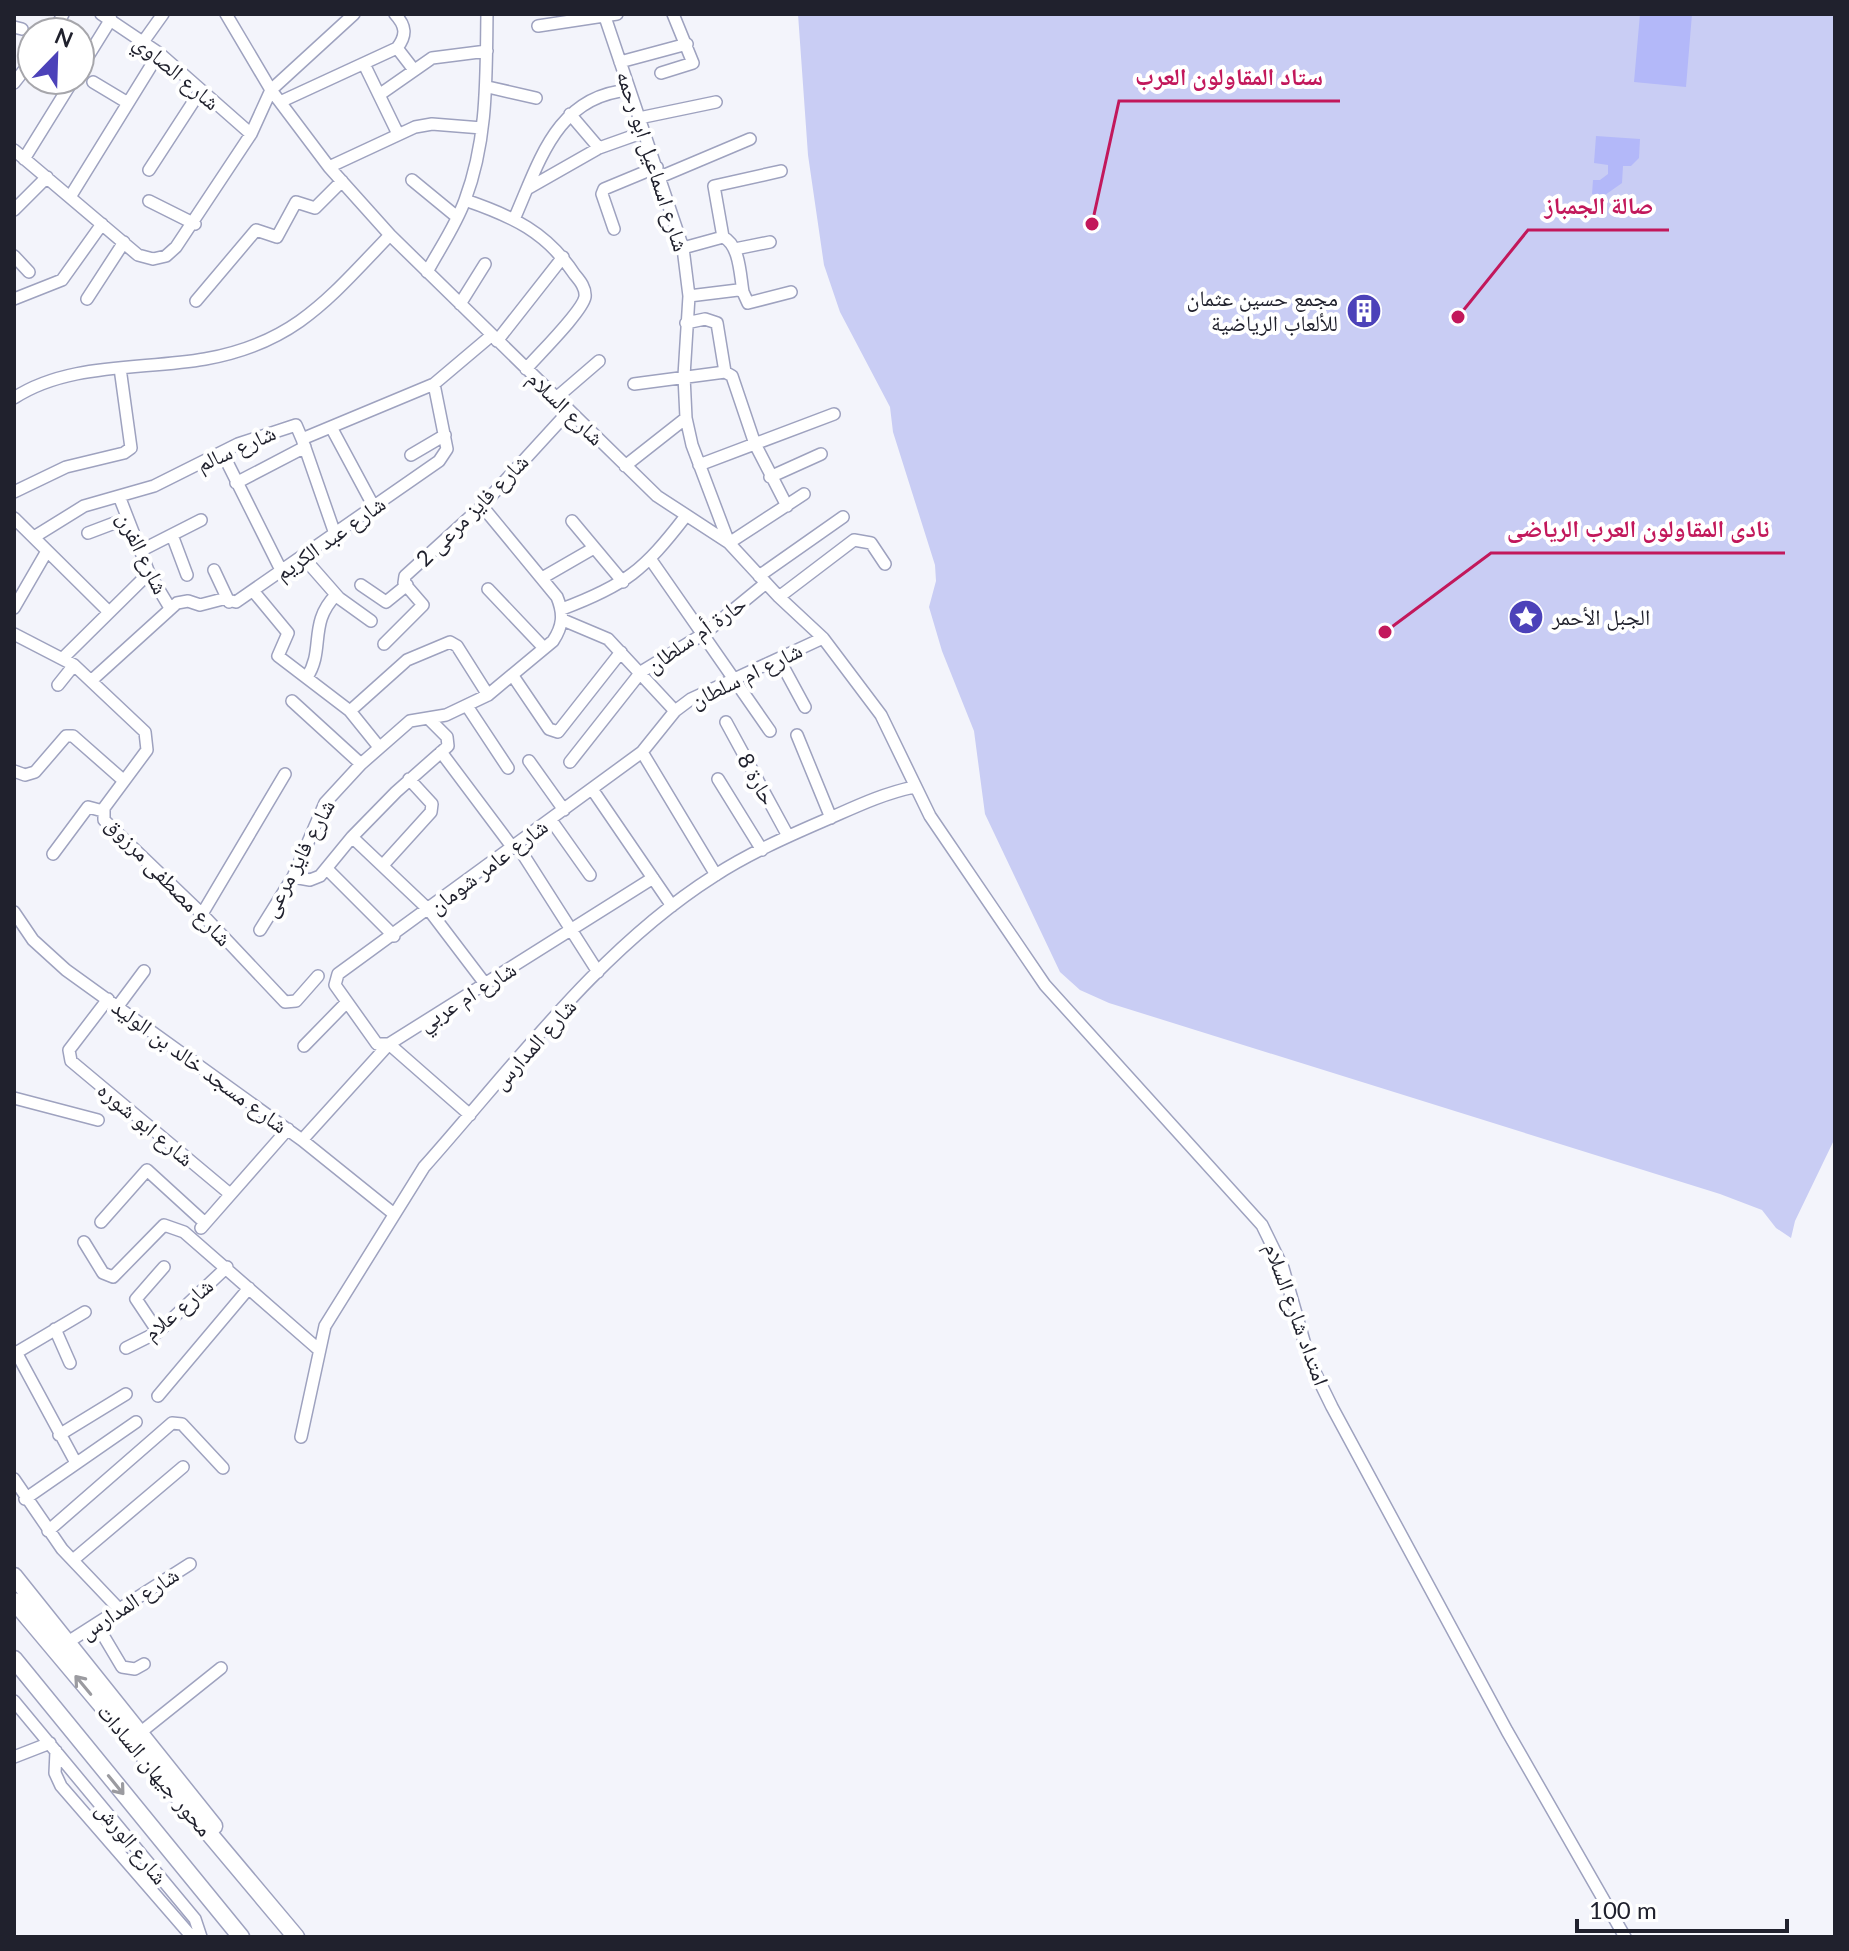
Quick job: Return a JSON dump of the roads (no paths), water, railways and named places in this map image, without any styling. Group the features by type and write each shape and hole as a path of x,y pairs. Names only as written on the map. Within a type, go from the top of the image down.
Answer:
{"main road":[{"path":"14,1576 207,1815 230,1860"},
{"name":"محور جيهان السادات","path":"14,1601 296,1937"},
{"name":"محور جيهان السادات","path":"14,1659 241,1937"}],"street":[{"path":"143,42 163,14"},
{"path":"14,150 138,255 153,259 166,256 195,224 251,134 271,90 354,14"},
{"path":"280,102 397,48 404,32 403,23 395,14"},
{"path":"427,272 465,200 482,128 488,87 487,14"},
{"path":"538,26 617,14"},
{"path":"661,73 691,65 693,59 673,14"},
{"name":"شارع السلام","path":"231,16 271,90 329,167 390,235 625,466 685,517 729,543 779,597 823,638 881,715 914,787"},
{"name":"شارع اسماعيل ابو رحمه","path":"604,16 683,248 689,296 684,376 686,418 699,465 729,543"},
{"path":"96,37 106,17"},
{"name":"شارع الصاوي","path":"106,17 159,53 251,134"},
{"path":"620,62 687,44"},
{"path":"397,48 414,70"},
{"path":"379,95 442,55 487,51"},
{"path":"70,197 159,53"},
{"path":"364,64 398,134"},
{"path":"96,84 128,103"},
{"path":"488,87 536,98"},
{"path":"149,170 201,90"},
{"path":"515,217 545,150 570,114 586,100 607,91 629,90"},
{"path":"24,159 63,96"},
{"path":"639,118 716,102"},
{"path":"570,114 599,148"},
{"path":"329,167 398,134 432,124 482,128"},
{"path":"527,189 599,148 644,132"},
{"path":"614,229 602,194 604,189 750,139"},
{"path":"723,237 714,186 781,171"},
{"path":"14,210 47,177"},
{"path":"412,180 457,217"},
{"path":"196,301 256,230 277,237 296,202 315,208 342,181"},
{"path":"465,200 515,217 541,235 563,257 585,295 526,369"},
{"path":"149,201 195,224"},
{"path":"14,299 62,280 102,224"},
{"path":"14,398 56,378 208,358 286,331 310,317 390,235"},
{"path":"683,248 723,237 731,241 748,303 791,292"},
{"path":"87,299 124,242"},
{"path":"735,249 770,242"},
{"path":"14,256 29,272"},
{"path":"411,455 445,435 434,396 434,384 494,338 563,257"},
{"path":"460,304 485,264"},
{"path":"689,296 743,292"},
{"path":"686,323 705,319 717,323 725,372 737,382 755,444 787,506"},
{"path":"556,398 599,361"},
{"path":"14,492 66,467 124,453 131,448 120,368"},
{"path":"634,384 725,372"},
{"name":"شارع سالم","path":"34,537 84,506 154,486 222,452 291,425 296,425 303,443 331,427 434,384"},
{"name":"شارع فايز مرعى 2","path":"384,644 423,605 407,585 405,576 482,506 569,411"},
{"path":"699,465 834,414"},
{"path":"625,466 686,418"},
{"path":"331,427 374,507"},
{"name":"شارع عبد الكريم","path":"170,608 181,601 200,605 216,600 236,602 254,592 439,461 447,449 445,435"},
{"path":"236,483 303,443 335,534"},
{"path":"222,452 282,572"},
{"path":"770,477 821,454"},
{"path":"729,543 804,494"},
{"name":"شارع الفرن","path":"119,496 125,519 149,573 170,608"},
{"path":"482,506 542,578 562,614 608,639 675,711"},
{"path":"562,614 623,582 651,560 685,517"},
{"name":"حارة أم سلطان","path":"570,762 641,672 705,633 762,579 843,517"},
{"path":"14,518 109,612"},
{"path":"88,533 125,519"},
{"path":"140,551 201,520"},
{"path":"572,521 623,582"},
{"path":"172,535 187,575"},
{"path":"779,597 854,540 871,543 885,564"},
{"path":"542,578 594,548"},
{"path":"14,608 47,551"},
{"path":"303,557 336,595 371,621"},
{"path":"651,560 705,633 770,731"},
{"path":"214,570 229,602"},
{"path":"58,685 68,661 109,612 149,573"},
{"path":"361,585 386,602 407,585"},
{"path":"488,589 544,648"},
{"path":"254,592 288,633 278,656 350,711 379,747"},
{"path":"307,677 315,664 319,619 336,595"},
{"path":"92,680 170,608"},
{"name":"شارع فايز مرعى","path":"260,930 293,877 325,803 361,764 410,721 467,706 488,695 513,676 560,631 562,614"},
{"name":"شارع مصطفى مرزوق","path":"14,634 68,661 145,732 147,750 103,811 104,820 202,914 285,1002 296,1001 318,976"},
{"name":"شارع ام سلطان","path":"642,752 675,711 691,699 823,638"},
{"path":"350,711 407,660 450,642 457,646 488,695"},
{"path":"513,676 549,729 558,732 621,652"},
{"path":"779,659 805,707"},
{"path":"292,701 361,764"},
{"path":"467,706 508,768"},
{"path":"293,877 310,880 328,870 352,837 409,779 441,752 449,742 428,718"},
{"name":"حارة 8","path":"726,722 788,836"},
{"path":"797,735 831,818"},
{"path":"14,771 25,775 35,772 66,736 73,736 123,780"},
{"path":"441,752 515,846 598,972"},
{"path":"642,752 716,875"},
{"name":"شارع عامر شومان","path":"346,1003 334,979 642,752"},
{"path":"529,761 564,810"},
{"path":"202,914 285,774"},
{"path":"383,865 431,812 432,804 409,779"},
{"path":"718,779 762,850"},
{"name":"شارع المدارس","path":"301,1437 315,1385 318,1349 325,1326 424,1167 598,972 672,906 716,875 788,836 881,795 914,787"},
{"name":"امتداد شارع السلام","path":"914,787 961,864 1045,985 1246,1206 1271,1238 1310,1362 1332,1407 1507,1731 1625,1937"},
{"path":"592,789 672,906"},
{"path":"53,854 88,807 103,811"},
{"path":"551,820 590,875"},
{"path":"352,837 429,910 486,985"},
{"path":"328,870 394,936"},
{"name":"شارع ام عربي","path":"302,1140 389,1044 653,878"},
{"name":"شارع مسجد خالد بن الوليد","path":"14,912 49,956 288,1129 394,1214"},
{"path":"113,1002 144,971"},
{"name":"شارع ابو شوره","path":"113,1002 69,1050 71,1061 230,1194"},
{"path":"304,1046 346,1003 377,1044 389,1044 470,1115"},
{"path":"14,1098 98,1120"},
{"path":"193,1237 288,1129"},
{"path":"101,1222 147,1170 205,1223"},
{"path":"84,1242 103,1273 113,1277 164,1225 169,1225 193,1237 318,1349"},
{"path":"158,1332 136,1299 164,1267"},
{"name":"شارع علام","path":"126,1348 158,1332 227,1267"},
{"path":"158,1396 249,1288"},
{"path":"76,1463 15,1353 85,1312"},
{"path":"55,1329 70,1363"},
{"path":"59,1435 126,1394"},
{"path":"25,1499 136,1422"},
{"path":"48,1531 172,1423 182,1424 223,1468"},
{"path":"73,1560 183,1467"},
{"path":"14,1479 48,1531 120,1610"},
{"name":"شارع المدارس","path":"68,1642 190,1564"},
{"path":"97,1625 122,1667 135,1669 144,1664"},
{"path":"141,1732 221,1668"},
{"name":"شارع الورش","path":"14,1701 195,1919 201,1937"},
{"path":"14,1757 53,1747"},
{"name":"شارع الورش","path":"53,1747 54,1765 61,1786 192,1937"}],"water":[{"path":"1640,14 1692,14 1686,87 1634,82"},
{"path":"1596,136 1640,139 1639,158 1631,166 1623,166 1622,183 1605,195 1592,194 1593,180 1600,180 1608,174 1608,165 1594,163"}],"place":[{"name":"ستاد المقاولون العرب","path":"1092,224"},
{"name":"مجمع حسين عثمان للألعاب الرياضية","path":"1364,311"},
{"name":"صالة الجمباز","path":"1458,317"},
{"name":"الجبل الأحمر","path":"1526,617"},
{"name":"نادى المقاولون العرب الرياضى","path":"1385,632"}]}
